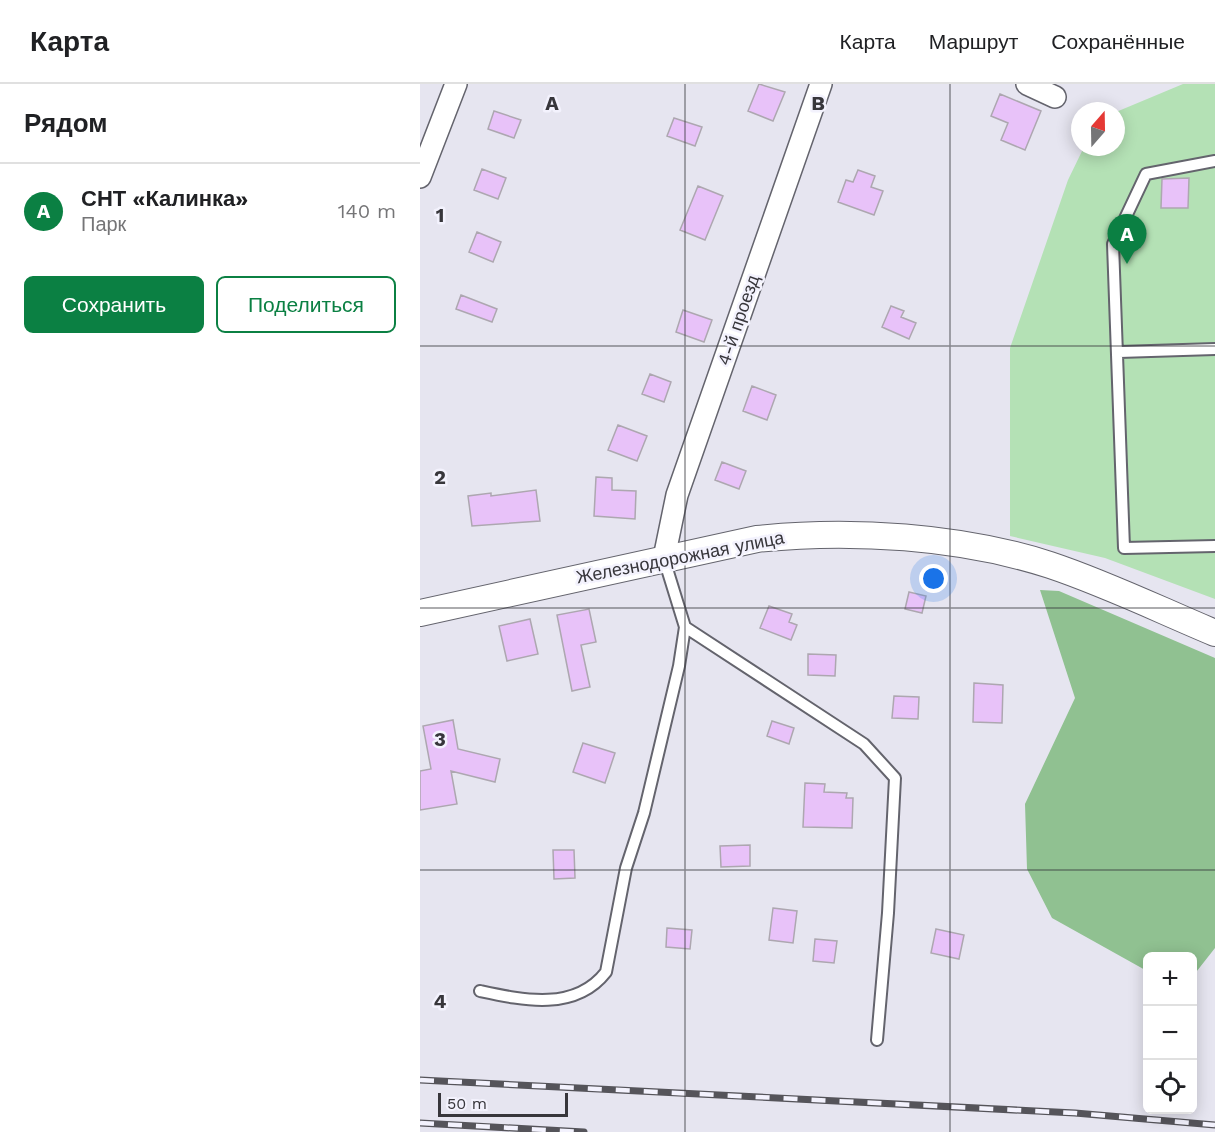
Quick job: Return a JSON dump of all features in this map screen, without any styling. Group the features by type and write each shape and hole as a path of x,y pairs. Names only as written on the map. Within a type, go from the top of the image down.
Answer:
{"street":[{"path":"420,177 456,84"},
{"name":"4-й проезд","path":"664,558 677,495 821,84"},
{"path":"1027,84 1055,97"},
{"name":"Железнодорожная улица","path":"420,613 664,558 757,539 798,535 897,538 970,546 1007,553 1085,577 1215,633"}],"lane":[{"path":"1215,160 1146,174 1113,244 1119,352 1124,548 1215,546"},
{"path":"1119,352 1215,349"},
{"path":"480,991 526,1001 553,1001 598,982 606,972 626,868 644,813 679,666 685,627 664,558"},
{"path":"685,627 864,744 895,778 888,913 877,1040"}],"green space":[{"path":"1183,84 1215,84 1215,599 1105,558 1010,536 1010,348 1068,180 1080,156 1125,156 1125,108"},
{"path":"1040,590 1059,591 1215,658 1215,948 1197,971 1197,952 1143,952 1143,969 1052,918 1027,869 1025,804 1075,698"}],"building":[{"path":"759,84 785,92 773,121 748,111"},
{"path":"1000,94 1041,111 1025,150 1001,140 1008,123 991,116"},
{"path":"494,111 521,120 514,138 488,129"},
{"path":"674,118 702,127 695,146 667,136"},
{"path":"482,169 506,178 498,199 474,190"},
{"path":"858,170 875,176 871,187 883,191 874,215 838,202 846,180 853,182"},
{"path":"1189,178 1188,208 1161,208 1162,179"},
{"path":"698,186 723,196 705,240 680,230"},
{"path":"477,232 501,242 493,262 469,252"},
{"path":"461,295 497,309 492,322 456,309"},
{"path":"891,306 904,311 901,317 916,323 909,339 882,327"},
{"path":"683,310 712,320 704,342 676,332"},
{"path":"650,374 671,382 664,402 642,394"},
{"path":"752,386 776,395 767,420 743,411"},
{"path":"618,425 647,436 637,461 608,450"},
{"path":"722,462 746,471 739,489 715,480"},
{"path":"596,477 612,478 612,490 636,491 635,519 594,516"},
{"path":"536,490 540,521 472,526 468,496 491,493 491,496"},
{"path":"909,592 926,596 922,613 905,609"},
{"path":"769,606 792,614 789,622 797,625 791,640 760,628"},
{"path":"589,609 596,642 581,645 590,687 572,691 557,615"},
{"path":"530,619 538,654 507,661 499,626"},
{"path":"808,654 836,655 835,676 808,675"},
{"path":"974,683 1003,685 1002,723 973,722"},
{"path":"894,696 919,697 918,719 892,718"},
{"path":"453,720 458,749 500,759 495,782 451,771 457,804 420,810 420,771 431,769 423,726"},
{"path":"772,721 794,728 789,744 767,736"},
{"path":"583,743 615,753 605,783 573,772"},
{"path":"805,783 825,784 824,792 847,793 846,798 853,798 852,828 803,827"},
{"path":"750,845 750,866 721,867 720,846"},
{"path":"553,850 574,850 575,878 554,879"},
{"path":"773,908 797,911 793,943 769,940"},
{"path":"667,928 692,930 690,949 666,947"},
{"path":"936,929 964,935 959,959 931,953"},
{"path":"815,939 837,941 834,963 813,961"}],"railway":[{"path":"420,1080 1075,1113 1215,1125"},
{"path":"420,1123 584,1132"}],"place":[{"name":"СНТ «Калинка»","path":"1127,264"}]}
